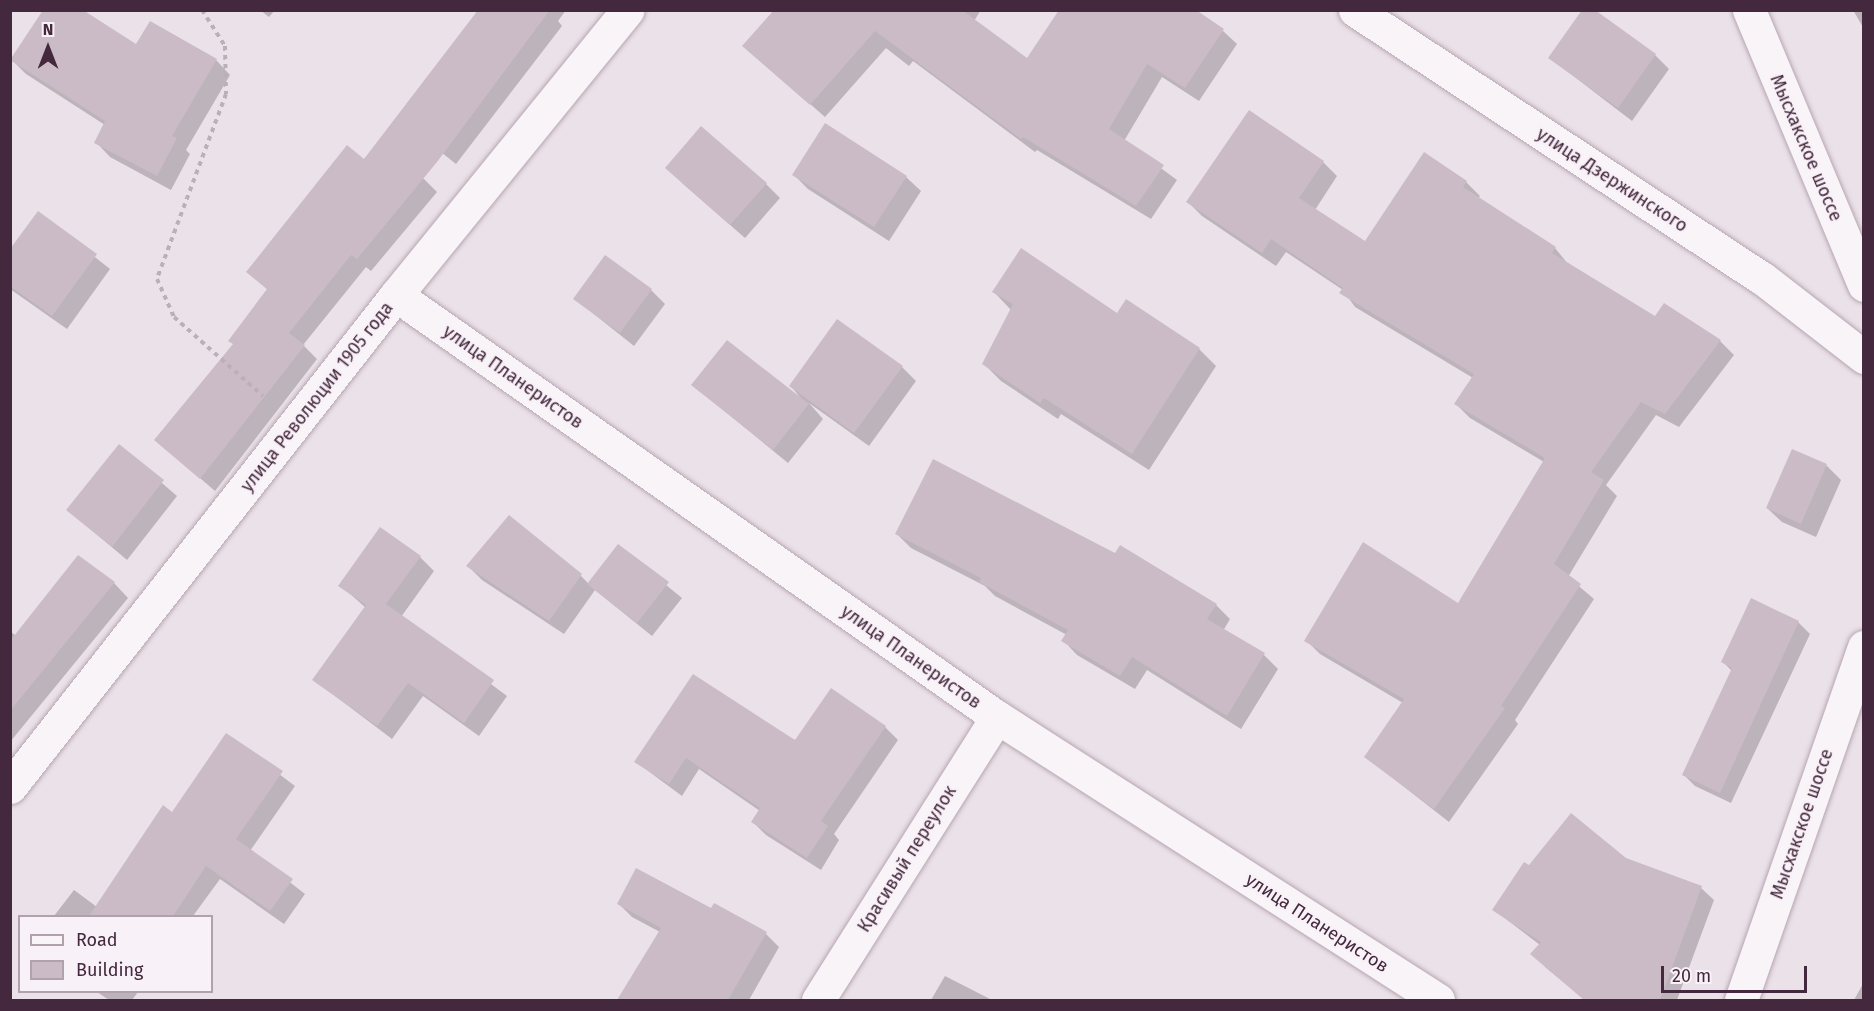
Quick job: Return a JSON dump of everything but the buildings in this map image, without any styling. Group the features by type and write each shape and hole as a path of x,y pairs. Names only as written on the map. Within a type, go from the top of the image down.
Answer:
{"street":[{"name":"улица Революции 1905 года","path":"10,787 396,295 628,10"},
{"name":"улица Дзержинского","path":"1355,10 1762,278 1863,357"},
{"name":"Мысхакское шоссе","path":"1749,10 1863,285"},
{"name":"улица Планеристов","path":"396,295 997,717 1438,1000"},
{"name":"Мысхакское шоссе","path":"1741,1000 1863,647"},
{"name":"Красивый переулок","path":"818,1000 997,717"}],"path":[{"path":"202,10 225,45 226,94 157,279 174,317 296,424"}]}
